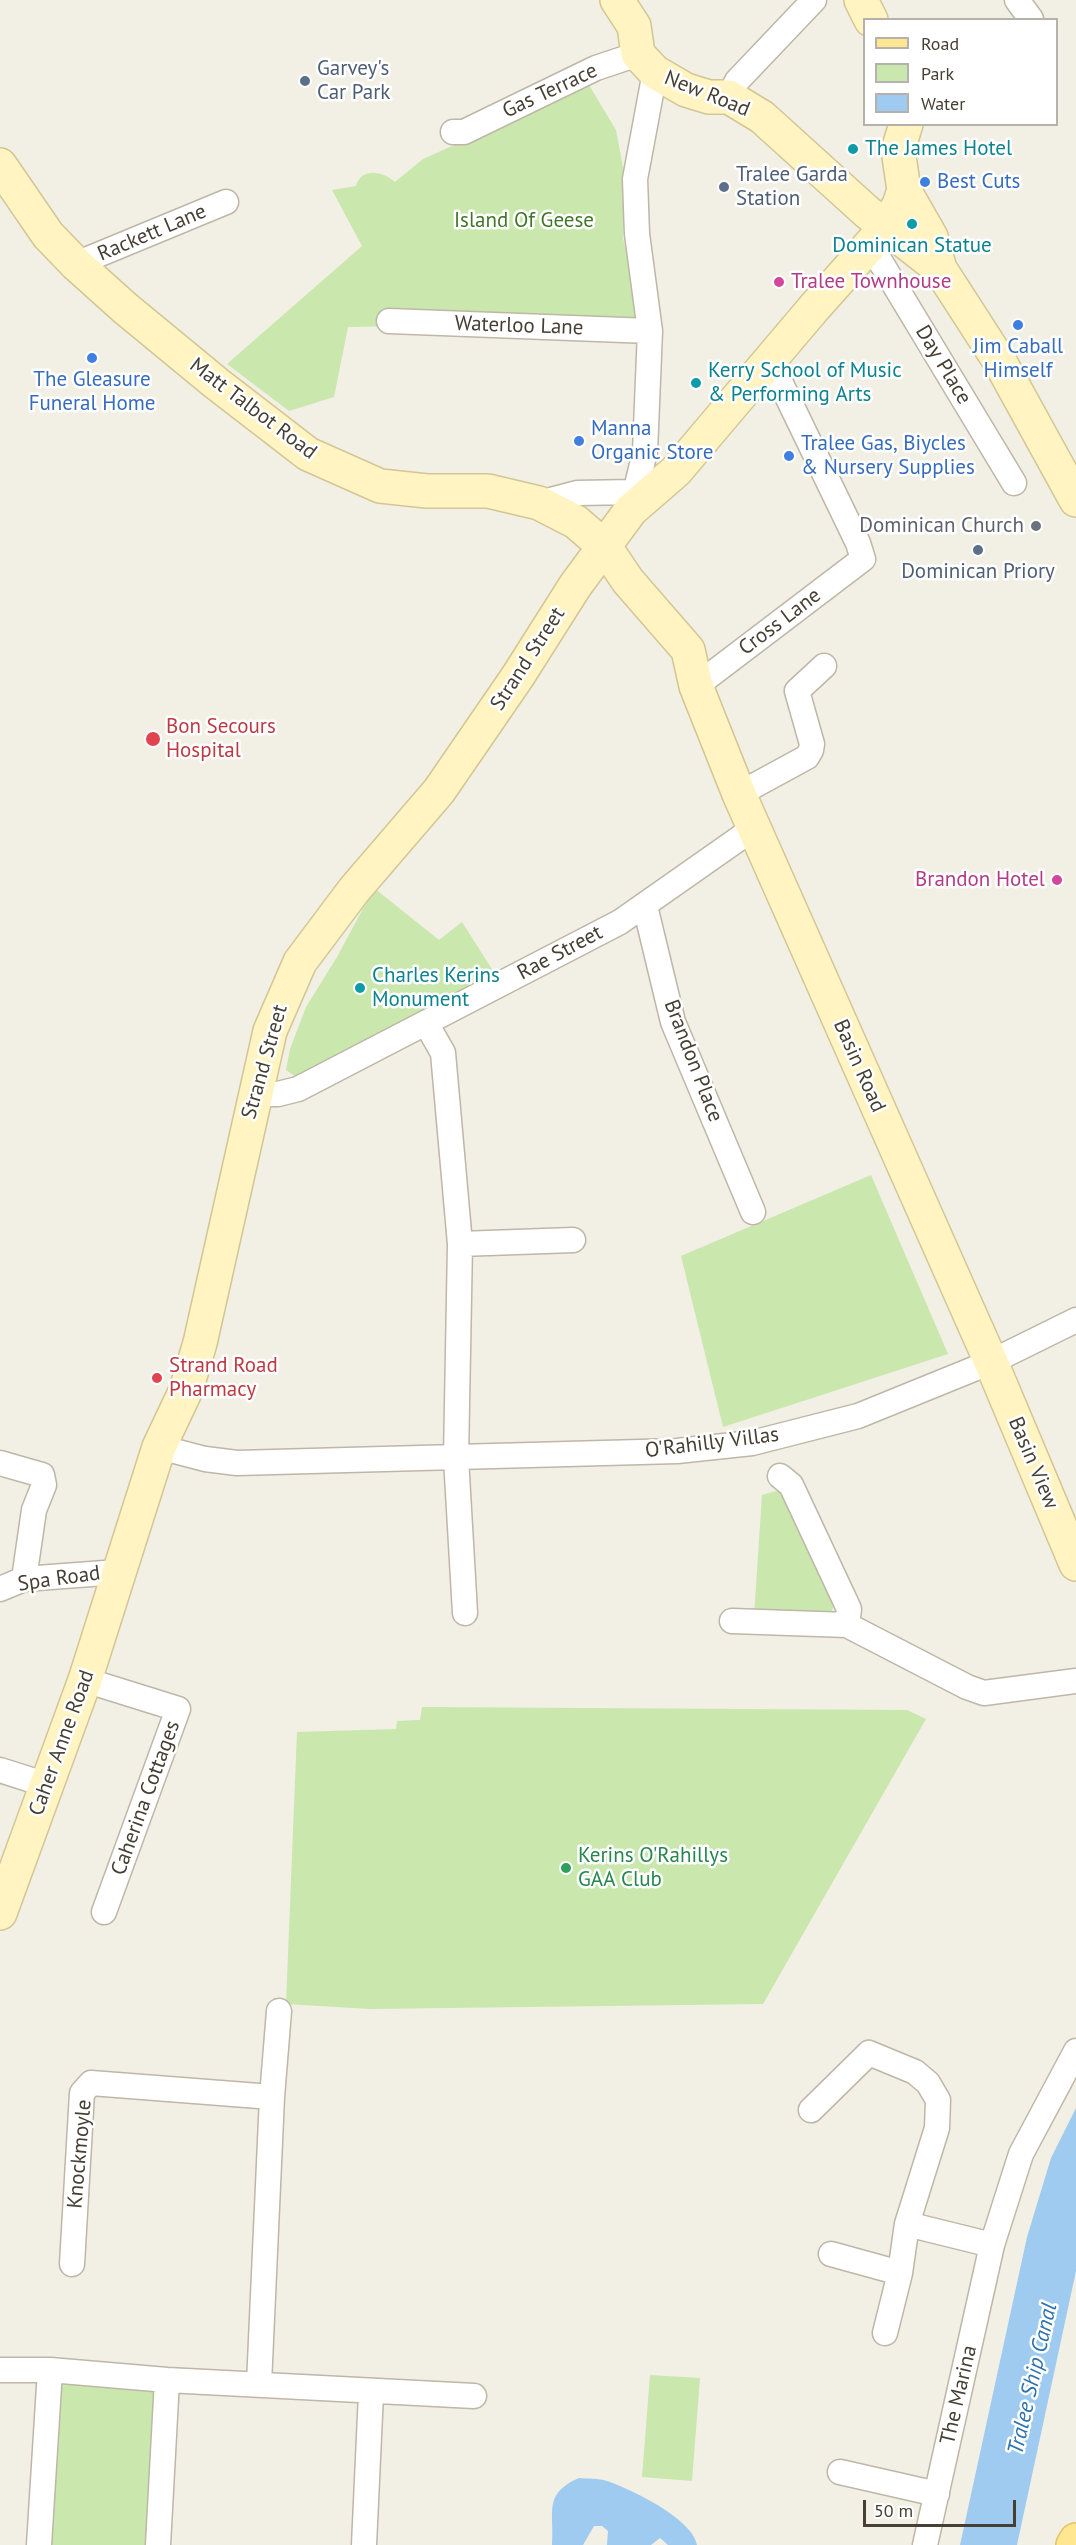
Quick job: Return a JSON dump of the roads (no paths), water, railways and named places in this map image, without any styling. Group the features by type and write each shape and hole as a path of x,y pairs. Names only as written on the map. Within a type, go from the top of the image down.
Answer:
{"main road":[{"path":"617,0 634,26 646,63"},
{"name":"New Road","path":"646,63 686,90 709,98 729,97 762,117 879,237 944,276"},
{"path":"905,126 898,150 904,189 930,237 944,276 1000,362 1076,500"},
{"name":"Matt Talbot Road","path":"0,165 48,235 76,264 197,368 308,454 380,486 427,491 488,491 539,502 576,522 610,554 628,581 688,650 696,686"},
{"name":"Strand Street","path":"118,1572 159,1447 186,1390 200,1343 254,1094 278,1008 300,963 354,890 439,791 610,554 633,501 676,471 813,309 879,237 899,205 904,189"},
{"name":"Basin Road","path":"696,686 754,828 991,1362"},
{"name":"Basin View","path":"991,1362 1076,1563"},
{"name":"Caher Anne Road","path":"0,1913 85,1680 118,1572"},
{"path":"1073,2545 1076,2540"}],"street":[{"path":"729,97 737,81 814,0"},
{"name":"Gas Terrace","path":"459,132 607,64 646,63"},
{"path":"539,502 561,495 633,501 645,452 650,331 637,234 634,191 641,137 650,106 646,63"},
{"name":"Rackett Lane","path":"76,264 226,202"},
{"name":"Day Place","path":"879,237 1014,483"},
{"name":"Waterloo Lane","path":"389,321 650,331"},
{"name":"Cross Lane","path":"696,686 863,559 858,543 770,361"},
{"path":"642,464 676,471"},
{"path":"734,782 807,757 812,744 797,692 824,666"},
{"name":"Rae Street","path":"254,1094 278,1094 298,1089 426,1023 645,906 754,828"},
{"name":"Brandon Place","path":"645,906 673,1022 753,1212"},
{"path":"426,1023 443,1053 460,1244 456,1458 465,1613"},
{"path":"460,1244 573,1240"},
{"name":"O'Rahilly Villas","path":"159,1447 205,1459 237,1463 677,1451 752,1443 858,1416 991,1362 1076,1320"},
{"path":"0,1463 34,1470 42,1475 44,1485 34,1510 24,1579"},
{"path":"780,1476 791,1485 849,1609 847,1625"},
{"name":"Spa Road","path":"0,1589 24,1579 118,1572"},
{"path":"732,1621 847,1625 967,1687 984,1692 1076,1681"},
{"name":"Caherina Cottages","path":"85,1680 178,1709 104,1912"},
{"path":"0,1770 47,1785"},
{"path":"259,2384 272,2097 279,2011"},
{"name":"The Marina","path":"925,2545 992,2245 1021,2154 1076,2051"},
{"path":"811,2110 869,2053 915,2072 928,2083 938,2100 937,2128 907,2224 900,2273 885,2333"},
{"name":"Knockmoyle","path":"72,2264 82,2094 91,2083 272,2097"},
{"path":"907,2224 992,2245"},
{"path":"831,2254 900,2273"},
{"path":"0,2370 51,2370 371,2393 474,2396"},
{"path":"39,2545 51,2370"},
{"path":"158,2545 167,2380"},
{"path":"364,2545 371,2393"},
{"path":"840,2472 936,2494"}],"water":[{"name":"Tralee Ship Canal","path":"1076,2108 1076,2271 1017,2545 960,2545 1027,2237 1051,2158"},
{"path":"579,2478 607,2481 660,2506 685,2525 697,2545 668,2545 660,2538 651,2545 607,2545 608,2531 602,2526 594,2526 583,2545 552,2545 552,2514 555,2498 567,2484"}],"place":[{"name":"Garvey's Car Park","path":"305,81"},
{"name":"The James Hotel","path":"853,149"},
{"name":"Best Cuts","path":"925,182"},
{"name":"Tralee Garda Station","path":"724,187"},
{"name":"Dominican Statue","path":"912,224"},
{"name":"Tralee Townhouse","path":"779,282"},
{"name":"Jim Caball Himself","path":"1018,325"},
{"name":"The Gleasure Funeral Home","path":"92,358"},
{"name":"Kerry School of Music & Performing Arts","path":"696,383"},
{"name":"Manna Organic Store","path":"579,441"},
{"name":"Tralee Gas, Biycles & Nursery Supplies","path":"789,456"},
{"name":"Dominican Church","path":"1036,526"},
{"name":"Dominican Priory","path":"978,550"},
{"name":"Bon Secours Hospital","path":"153,739"},
{"name":"Brandon Hotel","path":"1057,880"},
{"name":"Charles Kerins Monument","path":"360,988"},
{"name":"Strand Road Pharmacy","path":"157,1378"},
{"name":"Kerins O'Rahillys GAA Club","path":"566,1868"}],"park label":[{"name":"Island Of Geese","path":"524,221"}]}
